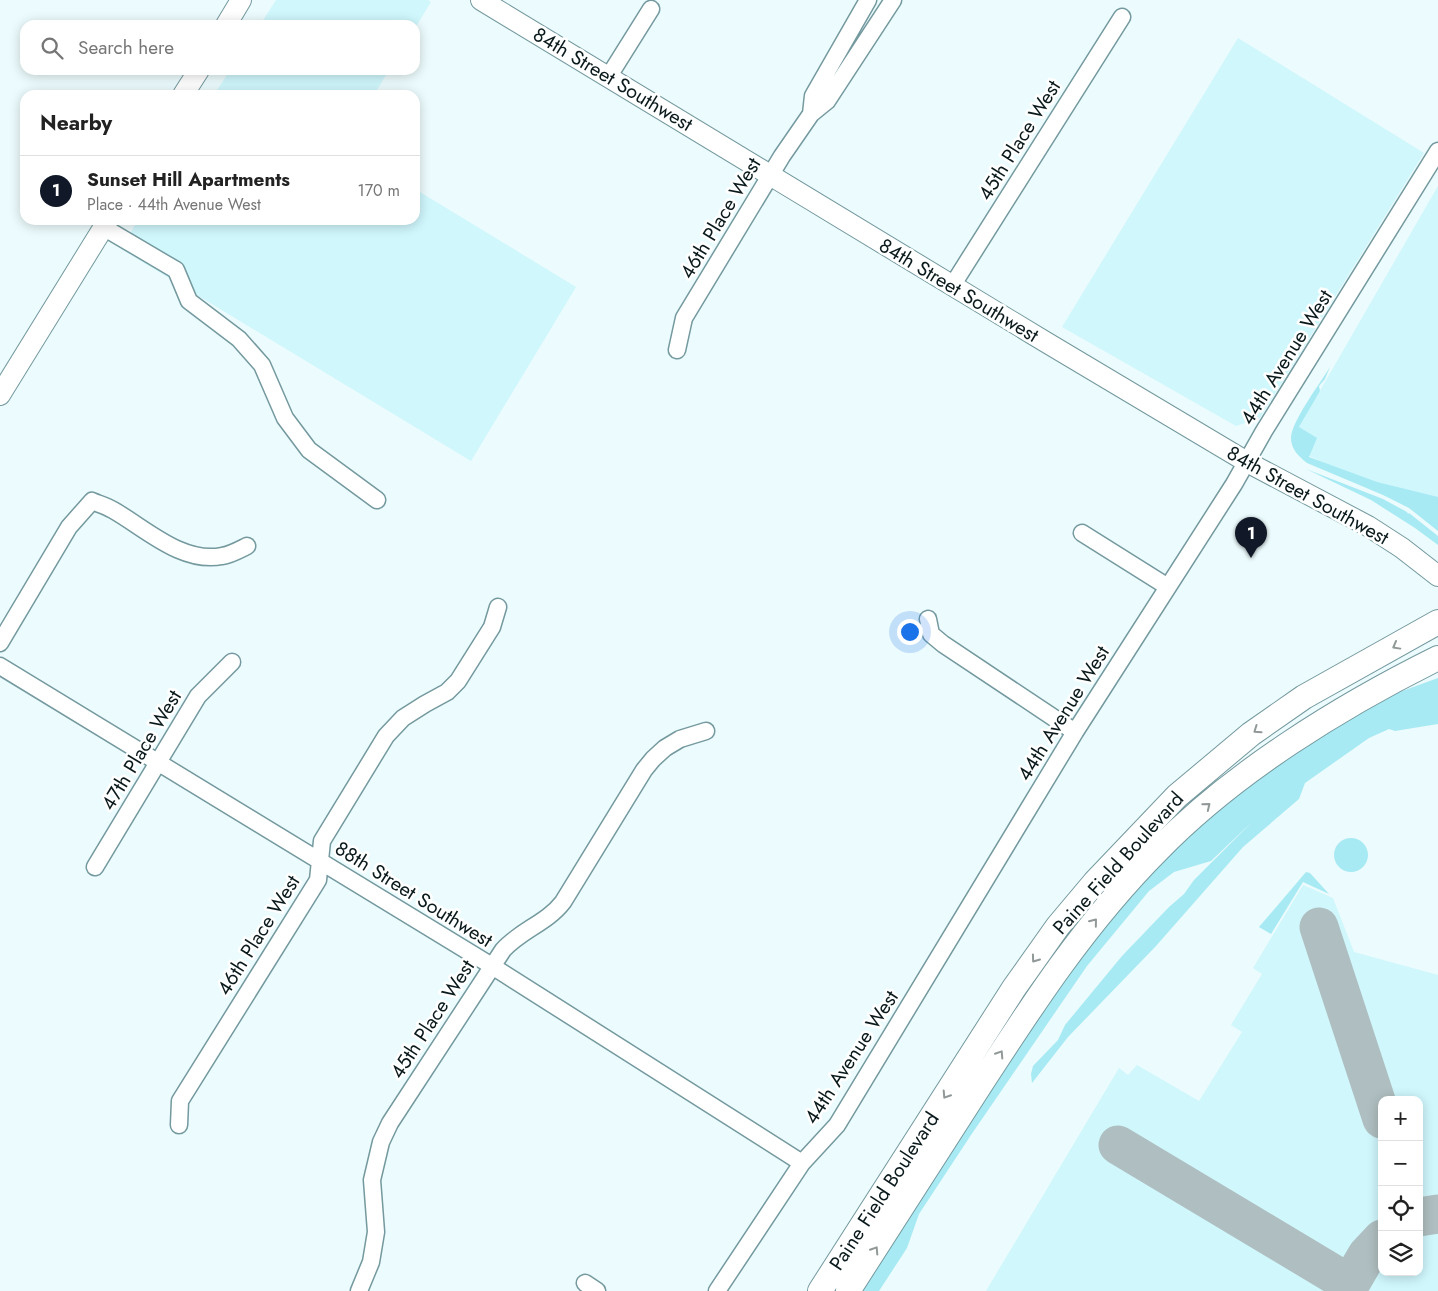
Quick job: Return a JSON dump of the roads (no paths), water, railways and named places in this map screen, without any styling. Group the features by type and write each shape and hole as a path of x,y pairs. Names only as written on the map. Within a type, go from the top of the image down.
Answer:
{"highway":[{"name":"Paine Field Boulevard","path":"820,1291 1014,988 1058,926 1095,882 1177,796 1251,734 1304,698 1438,622"},
{"name":"Paine Field Boulevard","path":"848,1291 1035,1000 1072,948 1115,895 1159,848 1205,807 1252,770 1327,719 1438,658"}],"main road":[{"path":"229,20 241,0"},
{"name":"84th Street Southwest","path":"481,0 952,286 1247,462 1368,526 1402,548 1438,576"},
{"path":"186,90 195,75"},
{"path":"0,394 104,225"}],"street":[{"name":"46th Place West","path":"810,114 813,96 868,0"},
{"name":"46th Place West","path":"677,350 684,318 770,175 810,114 827,101 893,0"},
{"path":"609,76 650,9"},
{"name":"45th Place West","path":"952,286 1122,17"},
{"name":"44th Avenue West","path":"717,1291 802,1163 837,1125 1075,732 1247,462 1438,151"},
{"path":"107,225 176,270 189,301 239,339 262,365 285,418 309,450 377,500"},
{"path":"0,643 69,527 92,501 112,509 169,545 188,554 221,557 246,546"},
{"path":"1082,533 1168,587"},
{"name":"46th Place West","path":"179,1125 180,1101 318,880 322,841 386,736 403,718 447,692 458,681 492,627 498,607"},
{"path":"928,619 931,634 943,644 1075,732"},
{"name":"47th Place West","path":"95,867 198,696 232,662"},
{"name":"88th Street Southwest","path":"0,666 492,966 802,1163"},
{"name":"45th Place West","path":"359,1291 371,1262 376,1232 372,1180 381,1142 390,1123 492,966 513,939 556,910 644,770 665,748 680,739 706,731"}],"place":[{"name":"Sunset Hill Apartments","path":"1251,558"}]}
